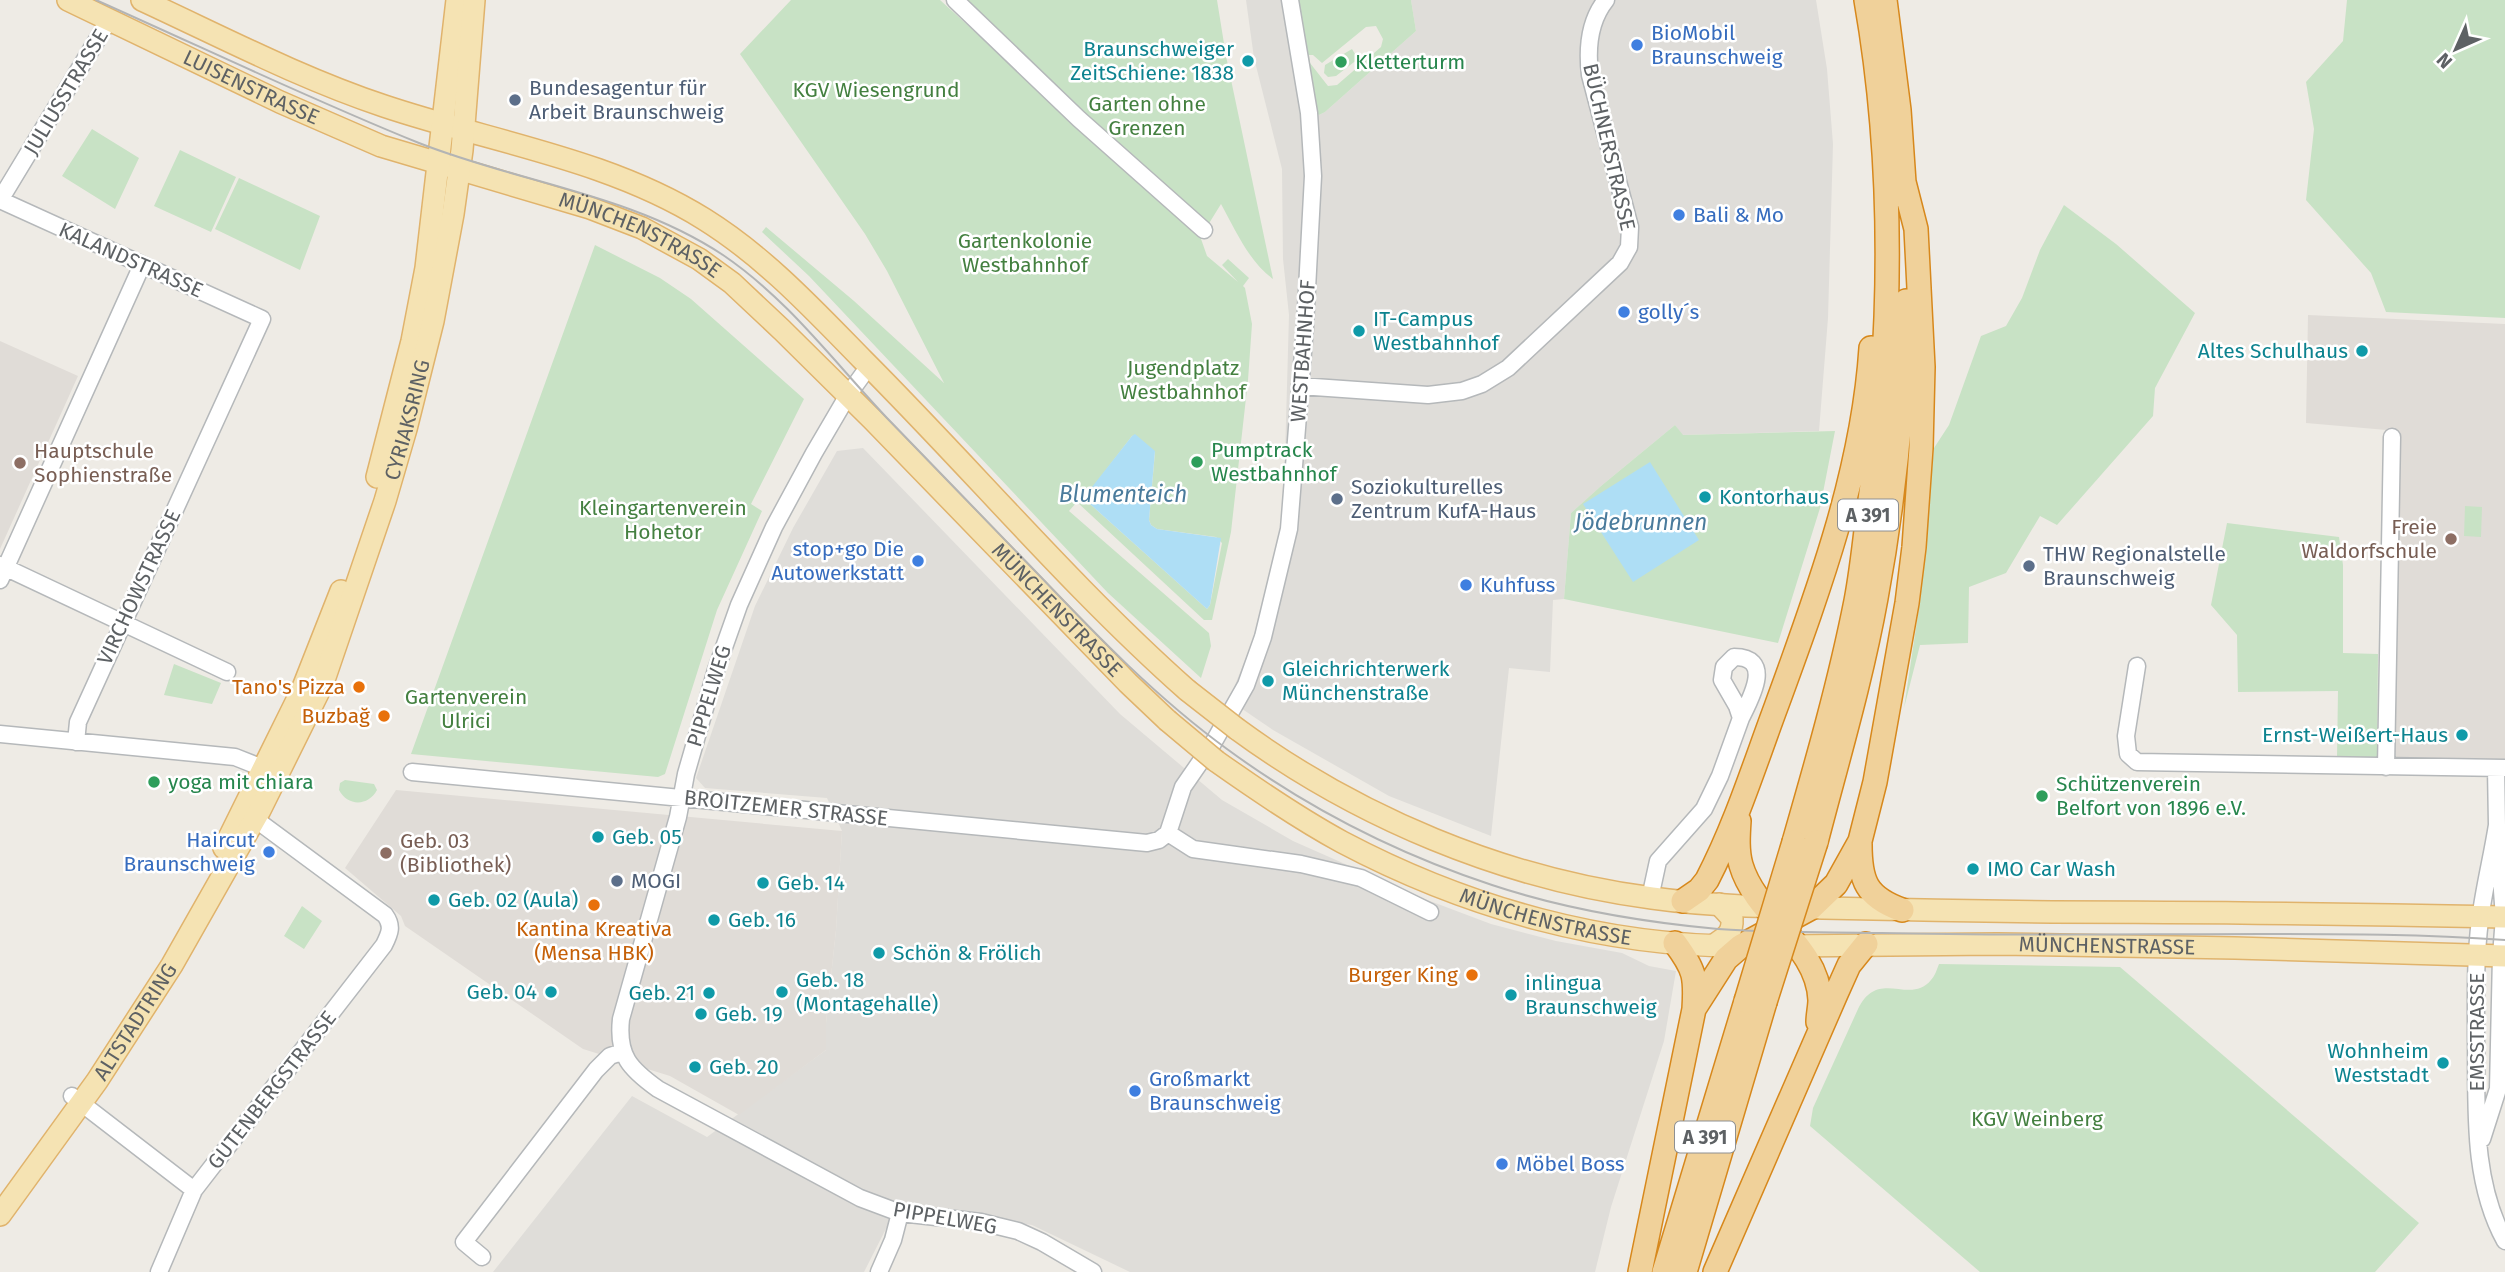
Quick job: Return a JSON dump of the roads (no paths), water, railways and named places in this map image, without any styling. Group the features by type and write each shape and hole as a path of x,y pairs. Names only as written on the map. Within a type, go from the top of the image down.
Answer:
{"highway":[{"name":"A 391","path":"1866,0 1895,181"},
{"name":"A 391","path":"1664,1272 1756,1001 1805,842 1815,768 1856,600 1882,394 1899,110 1885,0"},
{"path":"1683,901 1699,890 1707,880 1740,811 1818,594 1848,485 1870,363 1895,181"},
{"path":"1694,1009 1726,959 1741,946 1811,908 1836,884 1860,841 1875,782 1898,661 1914,547 1921,448 1923,368 1916,229 1895,181"},
{"path":"1740,811 1737,839 1746,880 1763,907 1808,961 1820,999 1816,1038"},
{"path":"1860,841 1860,863 1867,887 1877,899 1902,910"},
{"path":"1640,1272 1694,1009 1695,981 1690,963 1675,943"},
{"path":"1715,1272 1849,965 1867,944"},
{"name":"A 391","path":"1685,1272 1756,1001"}],"main road":[{"name":"LUISENSTRASSE","path":"68,0 328,124 381,146 459,170"},
{"name":"LUISENSTRASSE","path":"142,0 296,72 368,100 464,131"},
{"name":"CYRIAKSRING","path":"271,771 347,573 372,494 412,341 426,268 457,0"},
{"name":"CYRIAKSRING","path":"248,815 271,771 311,710 327,672 362,574 406,429 433,321 459,170 474,0"},
{"name":"MÜNCHENSTRASSE","path":"464,131 618,177 651,190 696,214 765,263 869,366 1082,590 1147,655 1187,690 1237,729 1333,790 1419,832 1533,873 1589,887 1650,898 1719,904 1902,910 2505,917"},
{"name":"MÜNCHENSTRASSE","path":"459,170 590,208 666,240 732,284 848,395 1167,720 1216,761 1286,809 1341,841 1440,888 1560,925 1675,943 1741,946 1986,944 2503,956"},
{"name":"ALTSTADTRING","path":"0,1215 76,1100 172,965 248,815"},
{"path":"1714,945 1730,934 1732,926 1732,918 1719,904"},
{"name":"ALTSTADTRING","path":"0,1193 76,1100"}],"street":[{"path":"955,0 1079,118 1204,230"},
{"name":"WESTBAHNHOF","path":"1164,837 1183,787 1212,745 1246,685 1263,637 1289,529 1300,386 1312,156 1309,113 1290,0"},
{"name":"BÜCHNERSTRASSE","path":"1300,386 1427,395 1462,391 1482,384 1508,368 1620,263 1629,247 1630,227 1588,59 1589,40 1595,20 1606,0"},
{"name":"JULIUSSTRASSE","path":"0,200 110,20"},
{"name":"KALANDSTRASSE","path":"0,200 262,319"},
{"path":"142,265 2,571 123,622 227,672"},
{"name":"VIRCHOWSTRASSE","path":"76,742 78,722 262,319"},
{"name":"PIPPELWEG","path":"869,366 848,395 774,527 739,606 716,670 686,774 682,798 621,1019 619,1037 622,1052 635,1071 658,1089 860,1198 900,1213 981,1222 1018,1231 1094,1272"},
{"path":"2386,767 2392,436"},
{"path":"2137,666 2126,736 2128,754 2137,762 2501,768 2497,825 2505,917 2503,956"},
{"path":"1650,898 1658,861 1704,809 1720,776 1741,718"},
{"path":"0,734 235,757 271,771"},
{"name":"BROITZEMER STRASSE","path":"412,772 1147,843 1164,837 1193,849 1301,864 1349,875 1430,912"},
{"name":"GUTENBERGSTRASSE","path":"159,1272 194,1190 384,944 390,929 390,922 385,915 248,815"},
{"name":"EMSSTRASSE","path":"2497,825 2480,917 2476,955 2482,1123 2479,1148 2484,1188 2505,1241"},
{"name":"EMSSTRASSE","path":"2482,1123 2498,1090 2503,956"},
{"path":"482,1257 464,1242 596,1070 610,1056 622,1052"},
{"path":"76,1100 194,1190"},
{"path":"2482,1123 2505,1124"},
{"path":"879,1272 893,1240 900,1213"}],"water":[{"name":"Blumenteich","path":"1135,434 1155,451 1149,520 1151,525 1157,529 1221,538 1210,605 1207,609 1087,499 1088,492"},
{"name":"Jödebrunnen","path":"1650,462 1699,540 1633,582 1583,504"}],"tram line":[{"path":"96,0 419,143 457,157 613,203 688,234 723,255 769,291 810,332 887,418 1083,620 1128,666 1176,709 1257,770 1321,809 1388,844 1457,873 1575,908 1661,923 1718,929 1976,934 2352,934 2505,940"}],"place":[{"name":"BioMobil Braunschweig","path":"1637,45"},
{"name":"Braunschweiger ZeitSchiene: 1838","path":"1248,61"},
{"name":"Kletterturm","path":"1341,62"},
{"name":"Bundesagentur für Arbeit Braunschweig","path":"515,100"},
{"name":"Bali & Mo","path":"1679,215"},
{"name":"golly´s","path":"1624,312"},
{"name":"IT-Campus Westbahnhof","path":"1359,331"},
{"name":"Altes Schulhaus","path":"2362,351"},
{"name":"Pumptrack Westbahnhof","path":"1197,462"},
{"name":"Hauptschule Sophienstraße","path":"20,463"},
{"name":"Kontorhaus","path":"1705,497"},
{"name":"Soziokulturelles Zentrum KufA-Haus","path":"1337,499"},
{"name":"Freie Waldorfschule","path":"2451,539"},
{"name":"stop+go Die Autowerkstatt","path":"918,561"},
{"name":"THW Regionalstelle Braunschweig","path":"2029,566"},
{"name":"Kuhfuss","path":"1466,585"},
{"name":"Gleichrichterwerk Münchenstraße","path":"1268,681"},
{"name":"Tano's Pizza","path":"359,687"},
{"name":"Buzbağ","path":"384,716"},
{"name":"Ernst-Weißert-Haus","path":"2462,735"},
{"name":"yoga mit chiara","path":"154,782"},
{"name":"Schützenverein Belfort von 1896 e.V.","path":"2042,796"},
{"name":"Geb. 05","path":"598,837"},
{"name":"Haircut Braunschweig","path":"269,852"},
{"name":"Geb. 03 (Bibliothek)","path":"386,853"},
{"name":"IMO Car Wash","path":"1973,869"},
{"name":"MOGI","path":"617,881"},
{"name":"Geb. 14","path":"763,883"},
{"name":"Geb. 02 (Aula)","path":"434,900"},
{"name":"Kantina Kreativa (Mensa HBK)","path":"594,905"},
{"name":"Geb. 16","path":"714,920"},
{"name":"Schön & Frölich","path":"879,953"},
{"name":"Burger King","path":"1472,975"},
{"name":"Geb. 04","path":"551,992"},
{"name":"Geb. 18 (Montagehalle)","path":"782,992"},
{"name":"Geb. 21","path":"709,993"},
{"name":"inlingua Braunschweig","path":"1511,995"},
{"name":"Geb. 19","path":"701,1014"},
{"name":"Wohnheim Weststadt","path":"2443,1063"},
{"name":"Geb. 20","path":"695,1067"},
{"name":"Großmarkt Braunschweig","path":"1135,1091"},
{"name":"Möbel Boss","path":"1502,1164"}],"park label":[{"name":"KGV Wiesengrund","path":"876,90"},
{"name":"Garten ohne Grenzen","path":"1147,116"},
{"name":"Gartenkolonie Westbahnhof","path":"1025,253"},
{"name":"Jugendplatz Westbahnhof","path":"1183,380"},
{"name":"Kleingartenverein Hohetor","path":"663,520"},
{"name":"Gartenverein Ulrici","path":"466,709"},
{"name":"KGV Weinberg","path":"2037,1119"}]}
